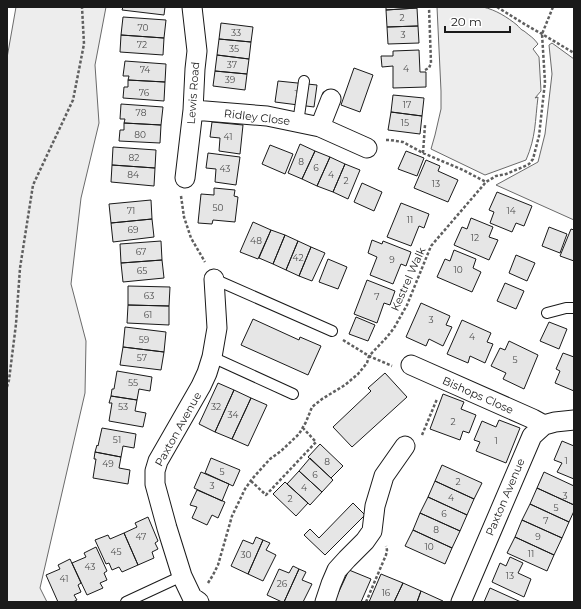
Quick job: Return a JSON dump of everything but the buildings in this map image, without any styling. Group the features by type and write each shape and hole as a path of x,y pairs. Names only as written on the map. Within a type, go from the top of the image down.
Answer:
{"street":[{"name":"Lewis Road","path":"185,178 193,110 197,52 192,7"},
{"path":"320,127 331,99"},
{"name":"Ridley Close","path":"193,110 267,116 320,127 367,148"},
{"name":"Paxton Avenue","path":"195,600 182,576 169,535 155,484 155,471 158,460 201,386 212,357 217,328 214,279"},
{"name":"Bishops Close","path":"411,365 544,425"},
{"path":"544,425 574,420"},
{"name":"Paxton Avenue","path":"461,602 532,436 544,425"},
{"path":"325,602 337,570 372,531 374,506 384,476 405,446"}],"lane":[{"path":"298,123 304,80"},
{"path":"214,279 332,331"},
{"path":"547,313 566,308 574,308"},
{"path":"212,357 293,394"},
{"path":"126,602 182,576"}],"path":[{"path":"7,387 16,324 20,268 33,185 73,100 84,44 82,7"},
{"path":"425,70 429,68 431,63 429,7"},
{"path":"497,7 574,53"},
{"name":"Kestrel Walk","path":"195,600 213,575 218,565 232,516 245,489 270,459 299,434 312,407 345,385 358,374 367,363 369,356 394,328 407,305 431,246 486,182 496,176 506,174 523,167 529,164 533,159 539,136 545,82 542,34 553,7"},
{"path":"423,152 426,125"},
{"path":"367,148 372,142 390,140 403,142 486,182"},
{"path":"185,178 181,194 184,217 191,238 214,279"},
{"path":"251,481 266,495 316,442 302,428"}],"shaded area":[{"path":"16,7 106,7 95,65 99,123 81,198 71,284 86,341 85,393 40,588 47,602 7,602 7,58"},
{"path":"437,7 483,7 492,10 513,22 538,44 533,49 539,57 541,91 535,98 538,97 535,129 532,144 526,160 485,175 431,149 441,109"},
{"path":"552,43 574,59 574,220 496,185 538,162 545,134 552,74 549,45"}]}
